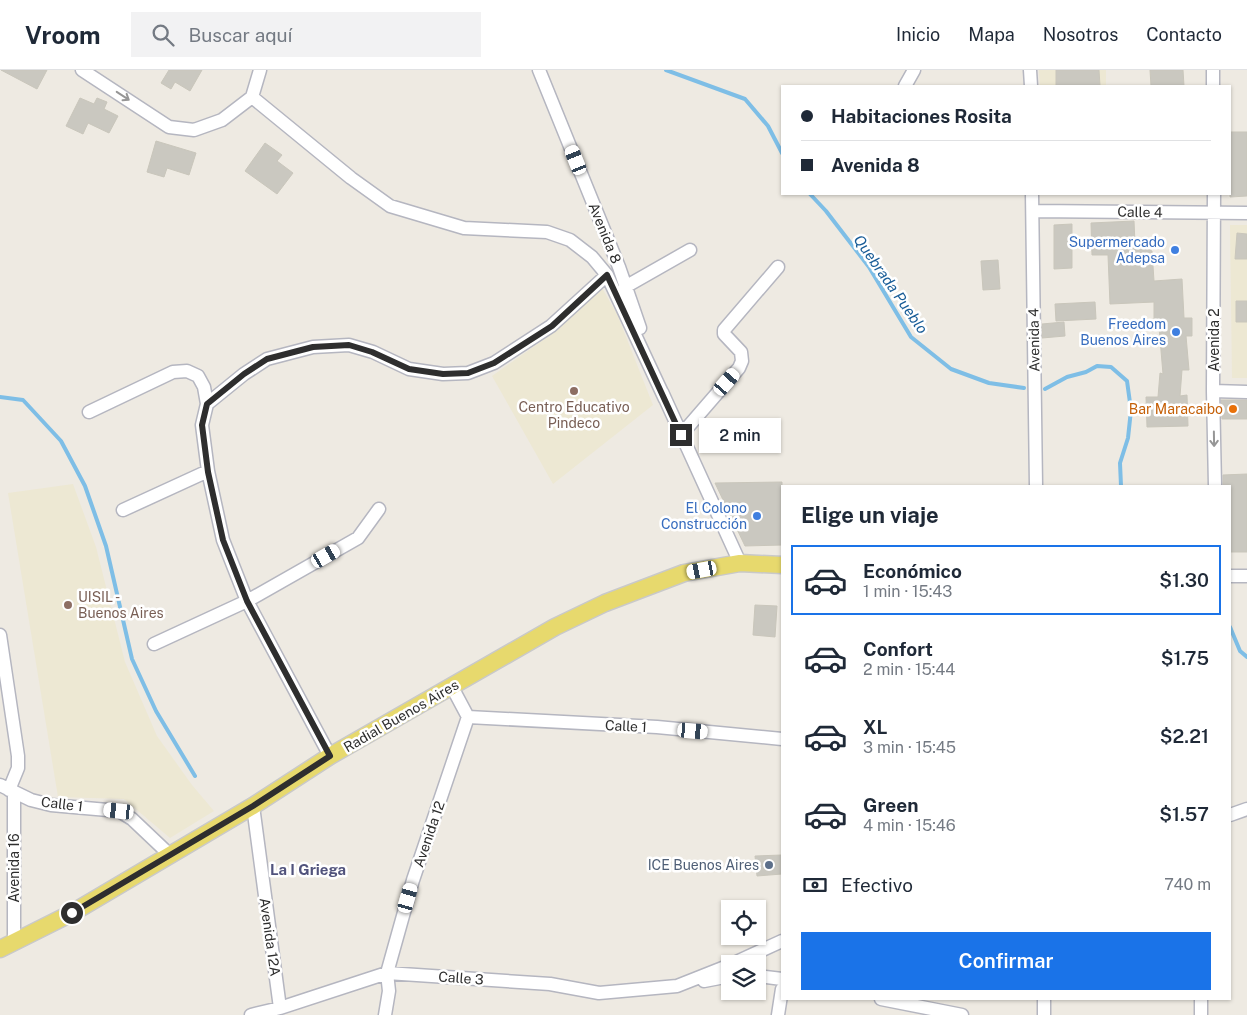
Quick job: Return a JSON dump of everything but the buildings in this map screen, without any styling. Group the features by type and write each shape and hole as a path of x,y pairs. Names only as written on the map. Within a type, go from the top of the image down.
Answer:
{"main road":[{"name":"Radial Buenos Aires","path":"7,946 72,913 253,806 330,756 555,627 606,603 684,573 740,563 781,565"}],"street":[{"path":"82,70 169,127 194,130 222,120 252,97 260,70"},
{"name":"Avenida 8","path":"539,70 619,267 665,399 740,563"},
{"path":"906,85 914,70"},
{"path":"1030,70 1031,85"},
{"path":"1213,70 1213,85"},
{"path":"252,97 352,178 390,206 464,228 547,232 570,240 592,257 607,275 665,399"},
{"name":"Avenida 4","path":"1032,195 1036,485"},
{"name":"Avenida 2","path":"1214,195 1213,391 1215,485"},
{"name":"Calle 4","path":"1032,211 1247,213"},
{"path":"625,287 690,250"},
{"path":"681,435 739,368 742,361 741,352 724,334 724,330 778,267"},
{"path":"207,404 244,374 267,359 313,347 349,345 372,352 409,369 443,374 468,373 494,363 552,326 607,275"},
{"path":"89,412 173,372 187,370 198,376 204,387 207,404 202,425 208,472 223,540 247,601 330,756"},
{"path":"1213,391 1247,392"},
{"path":"123,510 208,472"},
{"path":"154,644 247,601 358,538 379,509"},
{"path":"1231,576 1247,576"},
{"path":"0,634 18,756 18,768 5,787"},
{"path":"452,687 468,717"},
{"name":"Calle 1","path":"468,717 657,728 781,739"},
{"name":"Avenida 12","path":"385,1015 389,991 387,974 414,880 468,717"},
{"name":"Calle 1","path":"5,787 31,800 51,805 119,811 132,819 170,855"},
{"name":"Avenida 16","path":"5,787 7,946"},
{"name":"Avenida 12A","path":"253,806 280,1008"},
{"path":"1231,815 1247,809"},
{"name":"Calle 3","path":"751,955 781,941"},
{"name":"Calle 3","path":"677,986 721,968"},
{"name":"Calle 3","path":"250,1015 280,1008 387,974 550,984 599,992 677,986 721,978"},
{"path":"766,977 781,979"},
{"path":"778,1015 781,996"},
{"path":"886,1000 944,1013 962,1015"},
{"path":"1044,1000 1044,1015"},
{"path":"1201,1015 1202,1000"}],"shaded area":[{"path":"1039,70 1106,70 1106,85 1040,85"},
{"path":"1230,225 1247,225 1247,378 1232,378"},
{"name":"Centro Educativo Pindeco","path":"602,288 617,314 653,405 553,484 492,376 556,331"},
{"name":"UISIL - Buenos Aires","path":"73,484 96,547 125,662 157,736 192,785 214,811 170,838 124,799 58,797 8,493"}],"waterway":[{"name":"Quebrada Pueblo","path":"666,70 745,99 768,126 781,151"},
{"name":"Quebrada Pueblo","path":"811,195 826,211 869,267 911,337 951,369 989,383 1024,388"},
{"name":"Quebrada Pueblo","path":"1045,389 1067,377 1086,372 1097,366 1111,367 1127,381 1131,410 1128,438 1120,463 1121,485"},
{"path":"0,397 23,400 61,441 85,486 106,546 132,659 156,711 195,776"},
{"name":"Quebrada Pueblo","path":"1231,629 1240,651 1247,657"}],"place":[{"name":"Supermercado Adepsa","path":"1175,250"},
{"name":"Freedom Buenos Aires","path":"1176,332"},
{"name":"Centro Educativo Pindeco","path":"574,391"},
{"name":"Bar Maracaibo","path":"1233,409"},
{"name":"El Colono Construcción","path":"757,516"},
{"name":"UISIL - Buenos Aires","path":"68,605"},
{"name":"ICE Buenos Aires","path":"769,865"}],"district":[{"name":"La I Griega","path":"308,869"}],"route":[{"path":"72,913 253,806 330,756 247,601 223,540 219,523 208,472 202,425 207,404 244,374 267,359 313,347 349,345 372,352 409,369 443,374 468,373 494,363 552,326 607,275 681,435"}]}
